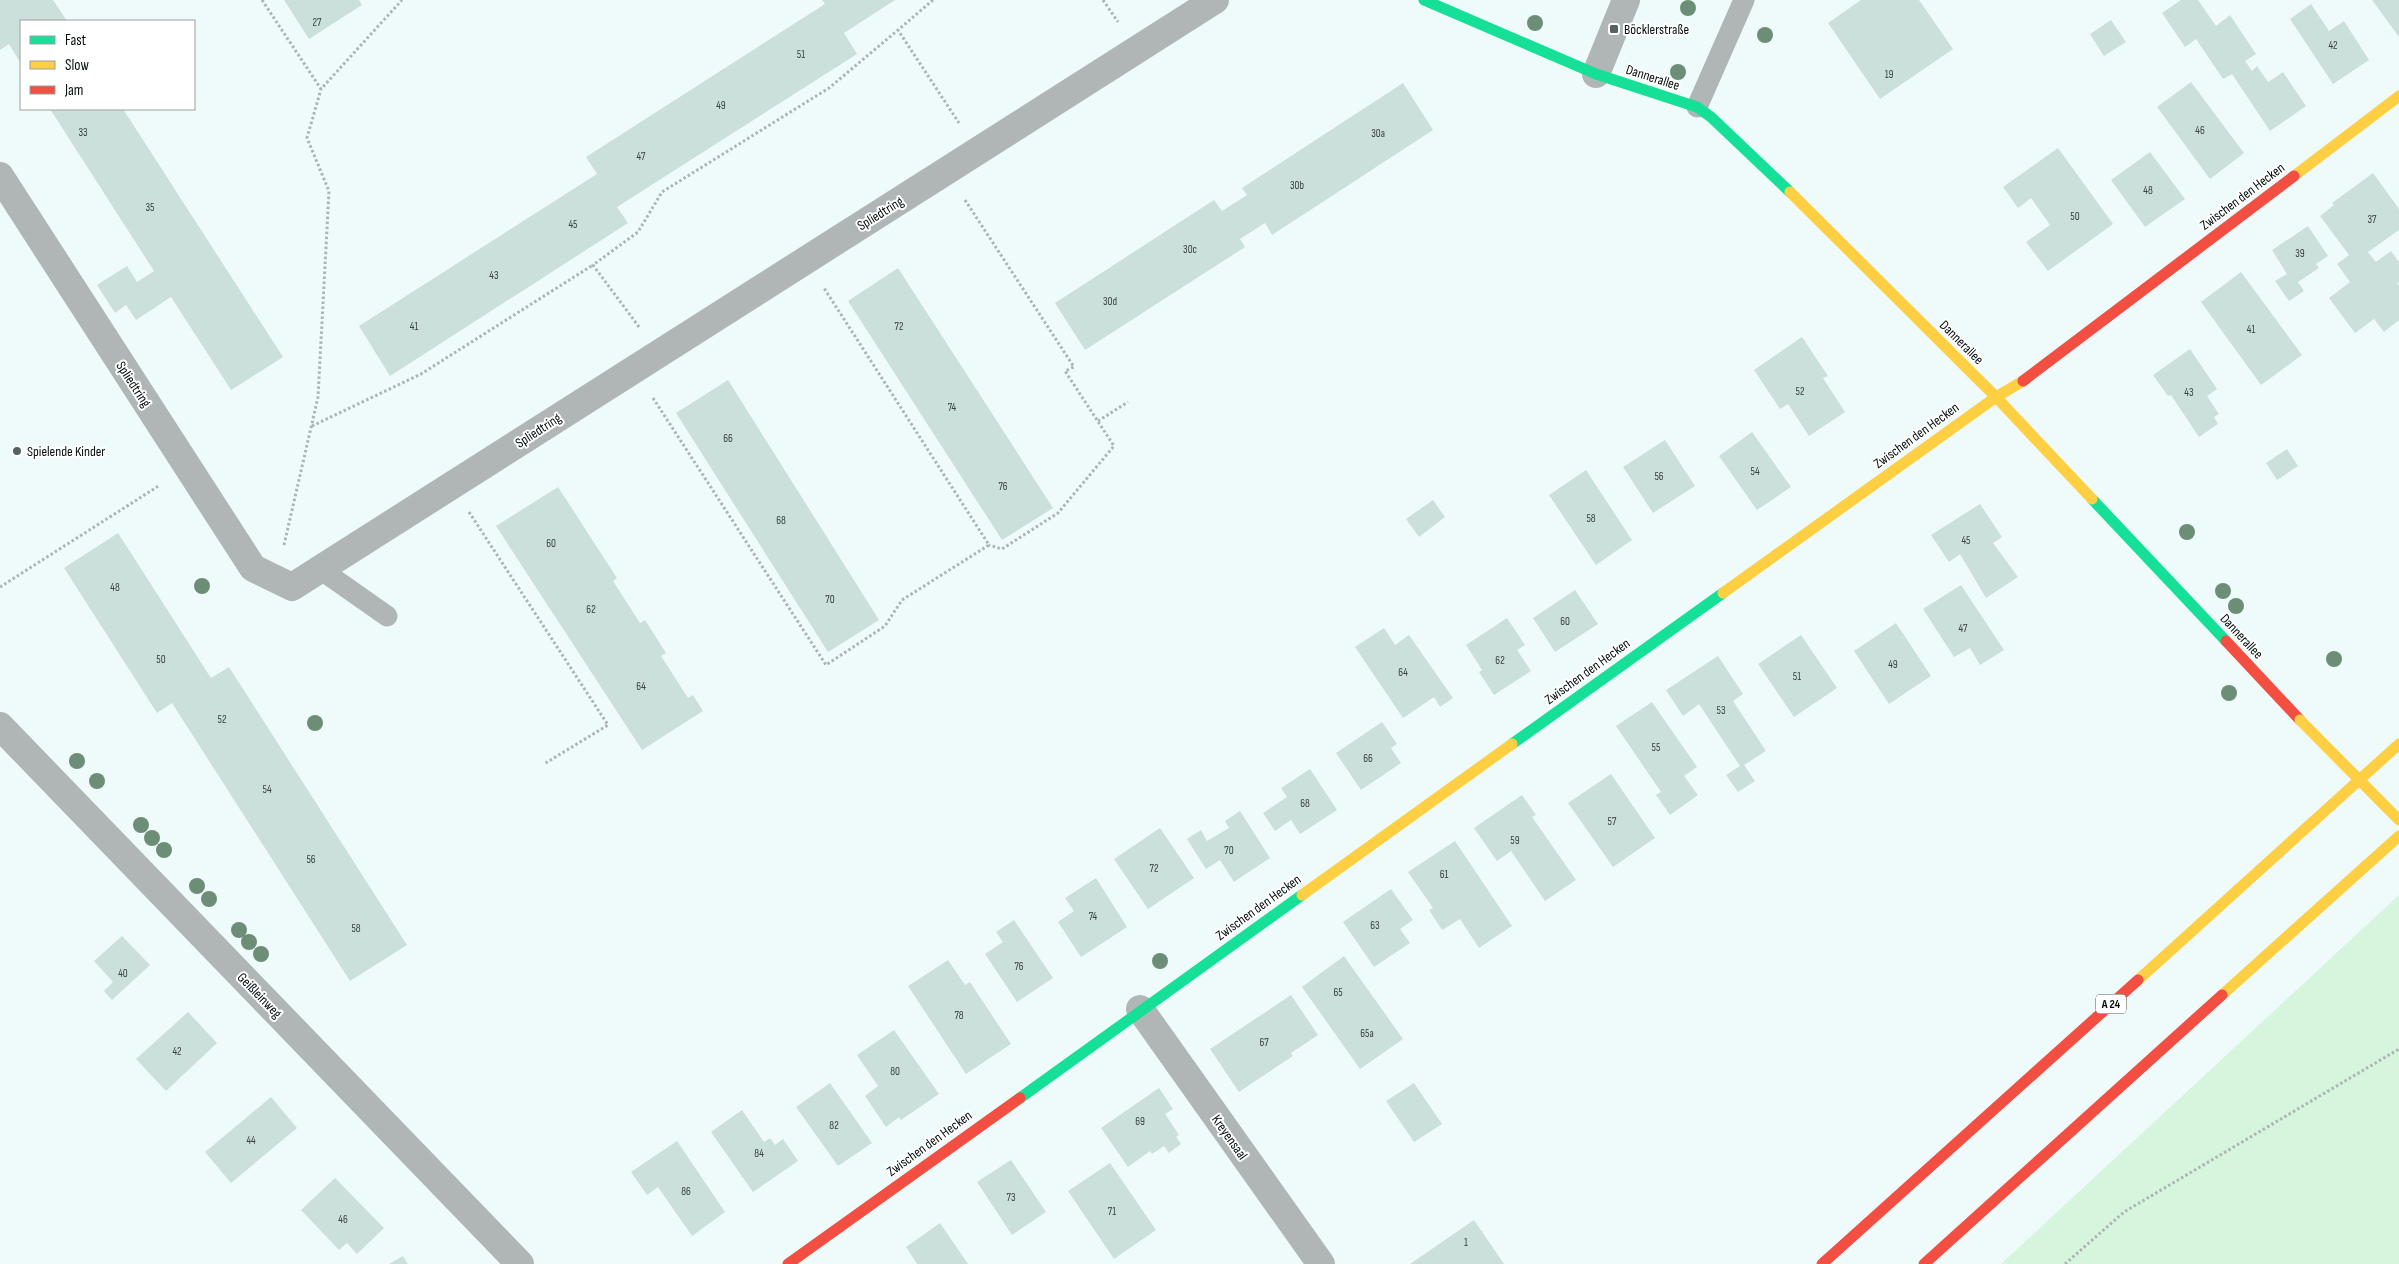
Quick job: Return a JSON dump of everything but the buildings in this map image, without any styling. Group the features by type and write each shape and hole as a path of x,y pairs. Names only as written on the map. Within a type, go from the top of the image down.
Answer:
{"main road":[{"name":"Dannerallee","path":"1424,0 1596,74 1697,107 1711,117 1754,156 1996,396 2300,720 2399,820"},
{"name":"Zwischen den Hecken","path":"788,1264 1140,1009 1996,396 2026,379 2399,96"},
{"name":"A 24","path":"1822,1264 2399,744"},
{"path":"1924,1264 2399,836"}],"street":[{"name":"Spliedtring","path":"0,176 253,568 292,587 1215,0"},
{"path":"1596,74 1626,0"},
{"name":"Geißleinweg","path":"0,726 520,1264"},
{"name":"Kreyensaal","path":"1140,1009 1321,1264"}],"lane":[{"path":"1697,107 1744,0"},
{"path":"320,569 387,616"}],"path":[{"path":"262,0 321,89"},
{"path":"276,579 319,388 329,191 307,138 321,89 402,0"},
{"path":"311,426 421,374 593,265 638,232 662,192 829,88 933,0"},
{"path":"898,30 978,151"},
{"path":"806,260 989,545 1002,549 1058,512 1114,446 1065,371 1074,367 946,171"},
{"path":"593,265 659,354"},
{"path":"635,369 826,665 885,626 902,600 989,545"},
{"path":"1098,421 1128,402"},
{"path":"0,587 188,467"},
{"path":"452,486 608,725 544,764"},
{"path":"2065,1264 2124,1212 2399,1050"}],"green space":[{"path":"2399,895 2399,1264 2001,1264"}],"traffic: fast":[{"path":"1424,0 1596,74 1697,107 1711,117 1790,192"},
{"path":"2092,499 2226,641"},
{"path":"1512,744 1723,593"},
{"path":"1020,1098 1302,895"}],"traffic: slow":[{"path":"2294,176 2399,96"},
{"path":"1790,192 1996,397 2092,499"},
{"path":"1723,593 1996,397 2023,381"},
{"path":"2300,720 2399,820"},
{"path":"1302,895 1512,744"},
{"path":"2138,980 2399,744"},
{"path":"2222,995 2399,836"}],"traffic: jam":[{"path":"2023,381 2294,176"},
{"path":"2226,641 2300,720"},
{"path":"1822,1264 2138,980"},
{"path":"1924,1264 2222,995"},
{"path":"788,1264 1020,1098"}],"place":[{"name":"Böcklerstraße","path":"1614,29"},
{"name":"Spielende Kinder","path":"17,451"}]}
